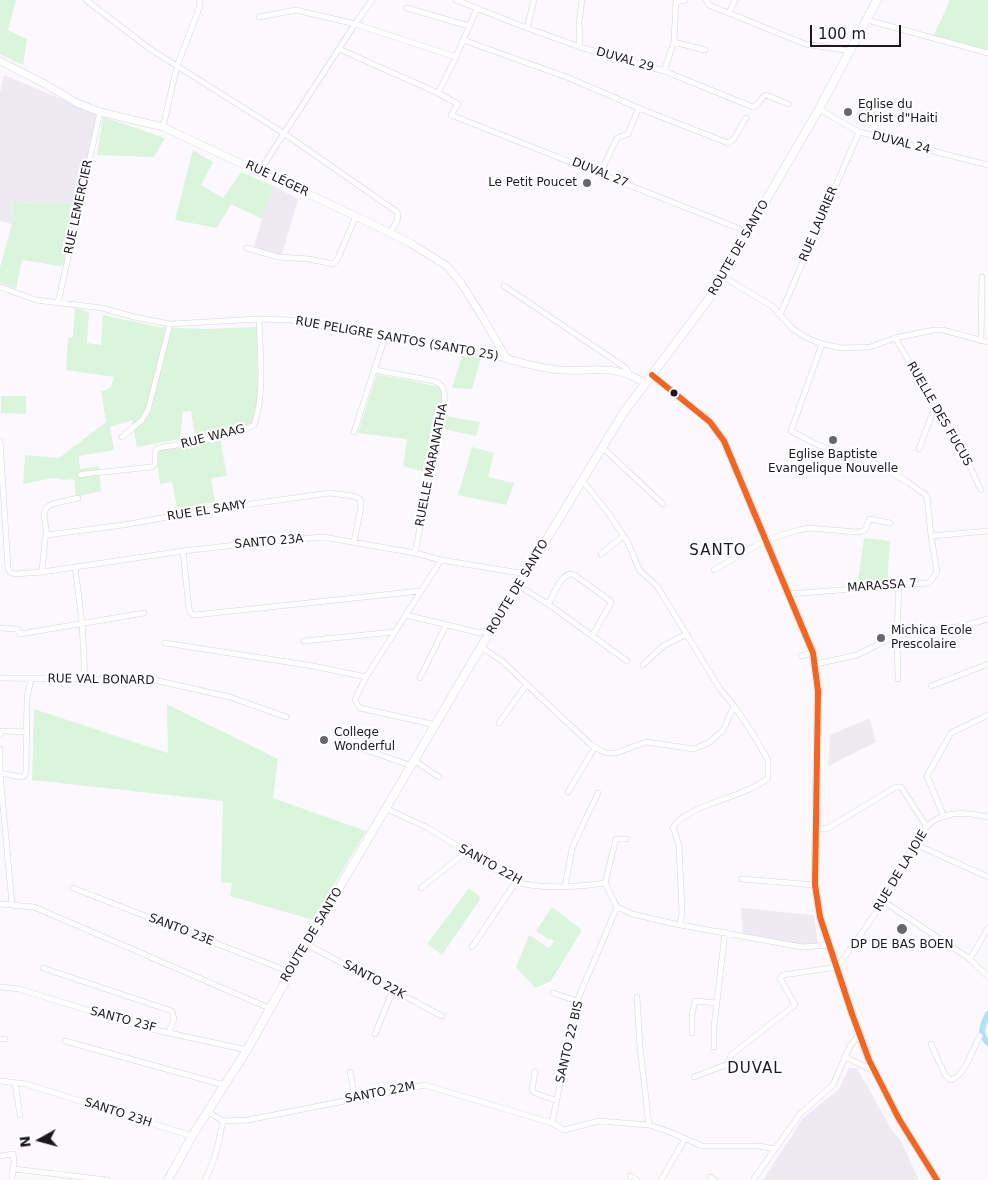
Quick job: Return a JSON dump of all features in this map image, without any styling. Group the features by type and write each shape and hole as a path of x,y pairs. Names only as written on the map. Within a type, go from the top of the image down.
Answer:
{"main road":[{"name":"ROUTE DE SANTO","path":"168,1180 207,1111 247,1050 306,944 481,647 498,622 624,412 696,317 722,276 819,109 878,0"},
{"name":"RUE LÉGER","path":"0,61 43,82 78,103 100,112 163,127 390,233 446,266 461,283 507,359"},
{"name":"RUE PELIGRE SANTOS (SANTO 25)","path":"507,359 560,370 601,369 630,374 645,382"},
{"path":"652,375 716,429 734,463 814,653 818,691 815,885 820,917 859,1035 874,1071 899,1120 937,1180"}],"street":[{"path":"86,0 150,49 285,134 396,212 398,215 397,221 390,233"},
{"path":"163,127 177,66 200,6 200,0"},
{"path":"259,172 372,0"},
{"name":"DUVAL 29","path":"456,0 580,47 664,71 753,107 757,106 763,96 766,95 788,104"},
{"path":"527,28 534,0"},
{"path":"580,47 579,23 582,0"},
{"path":"664,71 674,42 676,1 685,0"},
{"path":"706,0 709,5 805,44 850,51"},
{"path":"729,13 736,0"},
{"path":"407,8 469,26"},
{"path":"339,49 438,93 477,8"},
{"path":"259,17 296,10 355,24 456,56"},
{"path":"867,20 988,53"},
{"path":"463,40 569,78 728,143 733,140 746,118"},
{"path":"674,42 705,50"},
{"name":"DUVAL 27","path":"438,93 458,104 451,115 748,232"},
{"path":"600,174 617,138 628,134 638,110 641,108"},
{"name":"DUVAL 24","path":"819,109 858,132 988,165"},
{"name":"RUE LEMERCIER","path":"58,303 100,112"},
{"name":"RUE LAURIER","path":"780,315 858,132"},
{"path":"248,248 278,257 309,259 332,264 338,260 356,216"},
{"path":"722,276 772,306 793,329 822,344 842,348 870,347 895,338 934,330 943,330 988,342"},
{"path":"981,340 982,277"},
{"path":"504,286 626,368 630,374"},
{"name":"RUE PELIGRE SANTOS (SANTO 25)","path":"0,287 36,300 102,308 170,324 260,319 298,321 507,359"},
{"name":"RUE WAAG","path":"80,475 152,467 155,464 155,452 158,448 196,443 245,430 254,425 257,417 260,386 260,319"},
{"path":"122,437 142,420 148,410 170,324"},
{"path":"354,432 385,337"},
{"name":"RUELLE DES FUCUS","path":"895,338 963,452 981,490"},
{"path":"822,344 791,432 818,445 878,465 927,496 931,536 988,531"},
{"name":"RUELLE MARANATHA","path":"375,370 434,381 444,388 444,404 415,553"},
{"path":"919,449 935,406"},
{"name":"SANTO 23A","path":"0,442 10,572 21,574 42,572 183,551 323,537 526,574"},
{"path":"602,448 663,504"},
{"path":"583,481 609,514 623,536 640,571 658,586 720,689 734,706 768,760 768,778 758,786 678,819 673,827 679,845 682,913 680,925"},
{"name":"RUE EL SAMY","path":"47,535 329,493 353,496 360,499 361,507 354,542"},
{"path":"42,572 47,535 44,515 46,508 52,504 78,498"},
{"path":"714,570 766,540 810,528 857,532 864,531 870,519 890,523"},
{"path":"602,554 623,536"},
{"name":"MARASSA 7","path":"789,594 929,583 937,572 931,536"},
{"path":"183,551 189,609 195,615 420,591"},
{"path":"436,725 360,708 356,699 366,677 441,560"},
{"path":"75,567 82,622 85,679"},
{"path":"548,604 564,576 570,573 574,574 611,603 609,610 592,636"},
{"path":"898,584 898,679"},
{"path":"519,586 548,604 627,661"},
{"path":"0,628 17,629 20,634 144,613"},
{"path":"406,615 480,633 487,631 498,622"},
{"path":"816,664 857,655 897,635 964,626 988,620"},
{"path":"420,678 446,625"},
{"path":"304,641 394,632"},
{"path":"643,665 663,646 687,634"},
{"path":"165,643 312,666 366,677"},
{"path":"481,647 502,661 594,747 608,752 616,753 646,742 694,749 710,742 723,730 734,706"},
{"path":"802,656 814,653"},
{"path":"931,686 988,664"},
{"name":"RUE VAL BONARD","path":"0,678 154,680 230,697 286,717"},
{"path":"0,774 24,776 26,772 27,698 31,679"},
{"path":"499,723 527,684"},
{"path":"944,816 927,776 952,733 988,715"},
{"path":"0,734 2,731 27,732"},
{"path":"568,792 594,747"},
{"path":"0,749 0,774 12,904"},
{"path":"366,750 413,763 439,777"},
{"path":"816,830 828,828 900,786 928,827"},
{"path":"565,887 572,848 598,793"},
{"name":"SANTO 22H","path":"387,809 428,828 516,882 565,887 606,883"},
{"name":"RUE DE LA JOIE","path":"837,967 866,929 921,833 932,822 944,816 962,812 988,817"},
{"path":"626,839 616,839 606,883 617,907 632,914 680,925 802,947 830,945"},
{"path":"915,844 988,877"},
{"path":"0,848 8,849"},
{"path":"421,888 466,852"},
{"path":"742,879 815,885"},
{"path":"472,947 516,882"},
{"name":"SANTO 23E","path":"73,888 290,972"},
{"path":"883,901 970,959 988,977"},
{"path":"0,904 34,907 269,1008"},
{"name":"SANTO 22 BIS","path":"552,1123 577,1002 617,907"},
{"path":"970,959 988,928"},
{"path":"714,1047 714,1027 724,932"},
{"name":"SANTO 22K","path":"306,944 442,1016"},
{"path":"694,1077 728,1064 731,1055 795,1005 780,978 782,975 837,967"},
{"path":"43,968 172,1012 174,1019 169,1032"},
{"name":"SANTO 23F","path":"0,987 19,989 142,1027 247,1050"},
{"path":"375,1034 393,990"},
{"path":"553,994 577,1002"},
{"path":"637,997 640,1047 649,1125"},
{"path":"692,1033 692,1016 695,1001 717,1003"},
{"path":"754,1180 801,1113 833,1085 850,1046 859,1035"},
{"path":"931,1044 945,1075 950,1080 954,1080 963,1071 980,1036"},
{"path":"65,1041 224,1085"},
{"path":"845,1057 874,1071"},
{"path":"350,1072 355,1098"},
{"path":"535,1072 532,1090 556,1101"},
{"name":"SANTO 23H","path":"0,1081 44,1089 192,1136"},
{"path":"15,1083 20,1115"},
{"name":"SANTO 22M","path":"223,1121 248,1120 425,1085 552,1123 564,1130 599,1121 649,1125 702,1146 758,1146 775,1149"},
{"path":"205,1180 212,1165 223,1121 207,1111"},
{"path":"661,1180 685,1138"},
{"path":"0,1156 13,1154 14,1169 12,1180"},
{"path":"14,1169 107,1180"},
{"path":"630,1176 637,1180"}],"shaded area":[{"path":"4,75 97,114 78,204 13,202 12,224 0,221 0,93"},
{"path":"274,186 298,199 282,255 254,248 265,208"},
{"path":"870,718 876,742 828,766 830,735"},
{"path":"741,908 814,915 818,944 802,945 743,935"},
{"path":"849,1068 857,1068 892,1130 901,1141 919,1180 763,1180 803,1118 839,1089"}],"green space":[{"path":"0,0 16,0 8,30 27,39 23,65 0,54"},
{"path":"950,0 988,0 988,51 932,39"},
{"path":"103,117 165,138 154,157 97,155"},
{"path":"193,150 213,162 201,185 223,198 241,172 274,186 262,219 231,204 217,228 175,220"},
{"path":"13,202 78,204 63,265 22,260 16,289 0,283 0,267 12,224"},
{"path":"75,308 89,312 87,343 101,345 103,315 159,327 205,329 257,327 258,397 254,422 226,432 195,436 191,411 183,412 180,439 137,447 132,420 110,427 114,450 79,456 80,469 99,466 101,491 76,497 74,479 53,478 23,484 25,455 59,458 106,422 101,390 104,391 111,387 114,377 66,370 68,338 73,337"},
{"path":"462,356 481,358 472,389 452,388"},
{"path":"377,374 445,388 428,473 403,466 407,439 358,433"},
{"path":"1,396 26,396 26,414 1,413"},
{"path":"446,416 480,422 476,436 443,429"},
{"path":"220,438 227,476 211,478 215,502 177,508 172,482 160,484 156,450"},
{"path":"472,447 494,453 488,477 514,483 506,505 458,495"},
{"path":"864,538 890,541 887,586 857,587"},
{"path":"167,704 278,759 273,798 366,831 313,920 230,896 232,883 221,882 223,801 32,780 34,709 168,753"},
{"path":"469,888 481,898 442,955 427,944"},
{"path":"552,907 582,930 551,981 535,988 516,967 529,935 549,948 554,941 550,938 549,940 536,931"}],"waterway":[{"path":"988,1014 982,1032 988,1043"}],"transit line":[{"path":"652,375 710,422 724,441 813,653 818,691 815,885 820,917 869,1060 899,1119 937,1180"}],"place":[{"name":"Eglise du Christ d\"Haiti","path":"848,112"},
{"name":"Le Petit Poucet","path":"587,183"},
{"name":"Eglise Baptiste Evangelique Nouvelle","path":"833,440"},
{"name":"Michica Ecole Prescolaire","path":"881,638"},
{"name":"College Wonderful","path":"324,740"},
{"name":"DP DE BAS BOEN","path":"902,929"}],"district":[{"name":"SANTO","path":"718,551"},
{"name":"DUVAL","path":"755,1069"}]}
